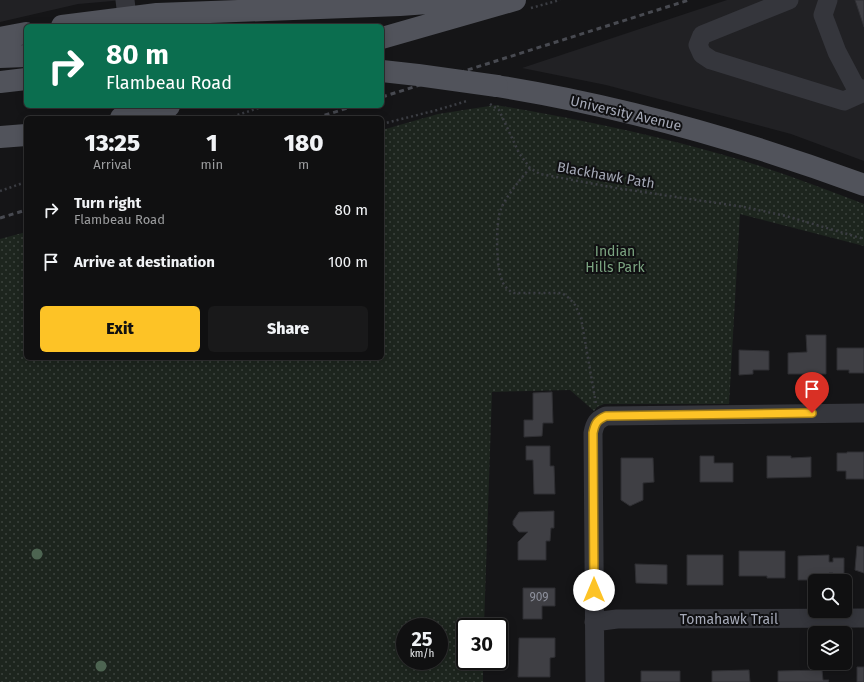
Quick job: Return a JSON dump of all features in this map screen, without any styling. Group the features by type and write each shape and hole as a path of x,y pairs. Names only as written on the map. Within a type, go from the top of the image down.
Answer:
{"main road":[{"path":"70,24 126,9 157,14 400,5 469,0"},
{"path":"384,37 515,0"},
{"path":"0,38 24,33"},
{"path":"0,57 24,56"},
{"name":"University Avenue","path":"384,71 472,82 537,93 640,115 733,140 796,160 864,185"},
{"path":"0,82 24,79"},
{"path":"129,116 161,108"},
{"path":"0,137 24,135"}],"street":[{"path":"789,0 702,35 698,45 702,54 711,60 844,101 864,90"},
{"path":"828,0 823,15 837,52 856,88 864,90"},
{"path":"595,682 593,433 594,424 599,419 606,416 864,413"},
{"name":"Tomahawk Trail","path":"594,622 617,619 864,618"}],"path":[{"path":"384,123 467,101 474,102"},
{"path":"489,104 499,110 519,153 530,168 501,209 497,231 499,271 503,283 508,290 514,293 562,293 575,305 581,318 599,419"},
{"path":"234,116 259,108"},
{"name":"Blackhawk Path","path":"530,168 540,174 555,177 758,210 786,216 864,239"},
{"path":"0,190 24,183"}],"shaded area":[{"path":"0,0 124,0 78,4 0,22"},
{"path":"727,0 864,0 864,161 791,134 606,85 522,68"}],"green space":[{"name":"Indian Hills Park","path":"496,105 619,129 711,151 772,170 864,204 864,246 740,214 729,404 604,404 597,407 594,411 570,390 492,392 484,618 456,618 456,670 483,670 483,682 0,682 0,239 24,233 24,360 384,360 384,129 438,114"}],"building":[{"path":"855,0 864,0 864,27"},
{"path":"806,335 826,335 826,374 788,374 788,353 807,352"},
{"path":"837,348 864,348 864,373 849,373 849,370 837,370"},
{"path":"739,350 769,351 769,370 753,370 753,374 739,375"},
{"path":"552,392 553,423 543,423 542,436 524,437 524,420 533,420 533,393"},
{"path":"526,446 550,446 550,466 554,466 555,494 534,494 533,460 526,460"},
{"path":"864,452 864,479 846,479 846,471 837,471 837,453"},
{"path":"700,456 714,456 714,463 733,463 733,482 700,482"},
{"path":"767,456 791,456 791,458 811,457 811,477 767,478"},
{"path":"621,458 653,458 654,482 643,483 643,500 630,506 621,500"},
{"path":"554,511 554,528 551,528 550,541 546,541 546,560 518,560 518,542 528,532 519,532 513,525 513,521 519,512"},
{"path":"857,546 864,547 864,573 855,570"},
{"path":"739,551 785,551 785,578 767,578 767,576 739,576"},
{"path":"687,555 723,555 723,585 687,585"},
{"path":"829,555 829,562 833,562 833,558 844,558 844,574 808,574 808,580 798,580 798,556"},
{"path":"635,564 667,565 667,584 636,583"},
{"path":"523,588 555,588 555,606 542,606 542,619 523,619"},
{"path":"519,638 555,638 555,657 550,658 550,677 518,677"},
{"path":"857,667 864,667 864,682 857,682"},
{"path":"749,670 750,682 712,682 712,671"},
{"path":"822,670 823,680 829,680 828,682 778,682 778,671"},
{"path":"641,671 680,671 680,682 641,682"}],"railway":[{"path":"384,96 689,0"},
{"path":"322,116 348,108"},
{"path":"0,218 24,211"}],"route":[{"path":"594,590 593,433 594,424 598,420 606,416 812,413"}]}
